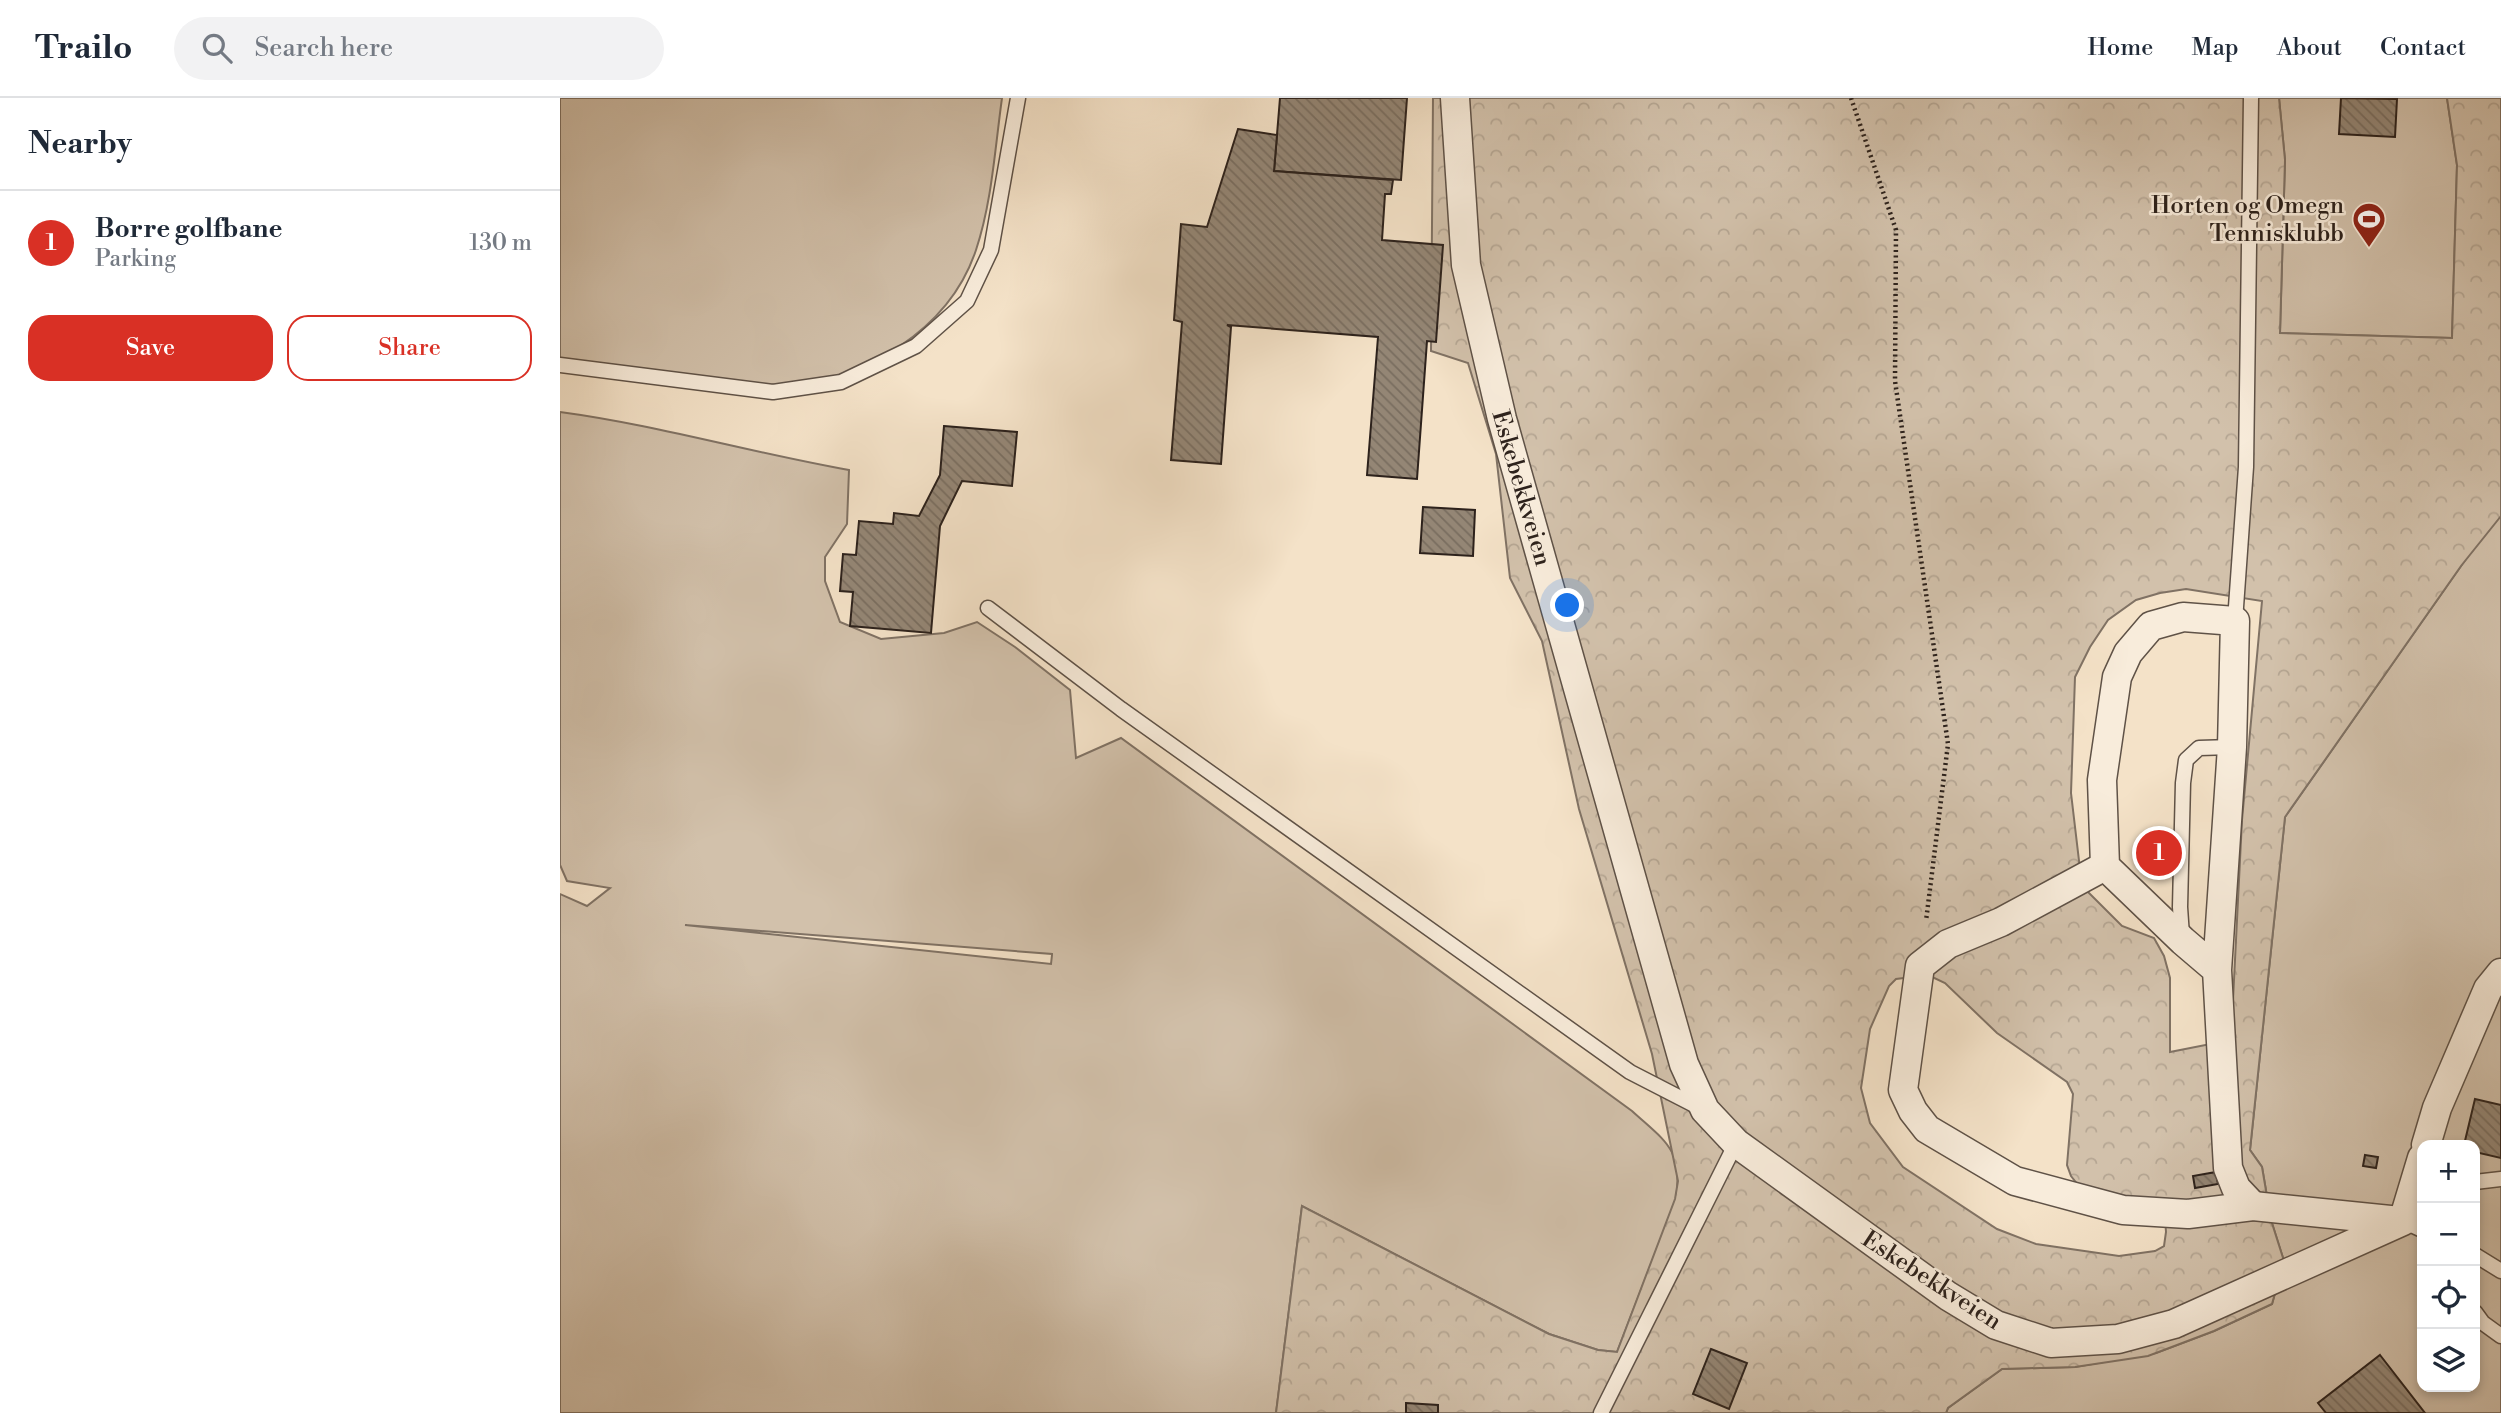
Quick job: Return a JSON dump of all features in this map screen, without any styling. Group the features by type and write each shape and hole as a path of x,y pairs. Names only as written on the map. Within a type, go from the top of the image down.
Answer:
{"street":[{"name":"Eskebekkveien","path":"1455,98 1466,265 1502,419 1684,1064 1705,1110 1736,1143 1948,1296 1996,1325 2051,1343 2118,1339 2174,1324 2413,1226"},
{"path":"2217,971 2105,866 2102,780 2117,677 2129,653 2151,626 2183,617 2235,621 2232,747 2217,971 2228,1168 2236,1188 2253,1206"},
{"path":"2105,866 2001,922 1948,944 1920,966 1903,1090 1913,1111 1927,1129 2015,1181 2123,1210 2189,1214 2253,1206 2413,1226 2417,1194"},
{"path":"2427,1140 2437,1108 2488,989 2501,973"}],"lane":[{"path":"560,365 773,392 841,382 916,346 967,301 991,250 1018,98"},
{"path":"2235,621 2246,467 2251,98"},
{"name":"Eskebekkveien","path":"988,608 1121,709 1630,1072 1705,1110"},
{"path":"2183,941 2180,907 2186,760 2199,748 2232,747"},
{"path":"1601,1413 1736,1143"},
{"path":"2480,1181 2501,1179"},
{"path":"2480,1261 2501,1271"},
{"path":"2480,1318 2501,1336"}],"path":[{"path":"1851,98 1896,230 1895,381 1948,744 1920,966"}],"green space":[{"path":"560,98 1002,98 989,194 976,250 963,279 946,305 924,327 900,346 872,362 813,383 782,388 765,387 560,360"},
{"path":"1433,98 2279,98 2285,160 2280,333 2452,338 2457,165 2447,98 2501,98 2501,516 2461,566 2285,817 2250,1150 2262,1167 2271,1220 2284,1261 2272,1304 2214,1331 2148,1356 2075,1367 2002,1369 1948,1408 1946,1413 1276,1413 1302,1206 1549,1334 1598,1350 1617,1352 1675,1199 1678,1181 1652,1054 1579,809 1542,641 1510,578 1496,454 1468,363 1431,351","holes":["2186,589 2262,601 2242,820 2231,1040 2170,1052 2170,978 2164,956 2154,938 2122,926 2082,886 2071,793 2075,677 2108,620 2136,600","1928,975 1945,983 1997,1033 2067,1082 2073,1094 2067,1165 2071,1176 2082,1190 2165,1218 2164,1246 2155,1251 2119,1256 2036,1244 1997,1229 1903,1167 1870,1123 1861,1088 1870,1029 1889,986 1896,979"]},
{"name":"Horten og Omegn Tennisklubb","path":"2279,98 2447,98 2457,165 2452,338 2280,333 2285,160"},
{"path":"560,412 632,424 849,470 847,524 825,557 825,581 840,622 881,639 944,633 977,622 1015,647 1070,690 1076,758 1121,738 1632,1111 1663,1139 1674,1157 1678,1182 1676,1199 1617,1352 1598,1350 1549,1334 1302,1206 1276,1413 560,1413 560,894 587,906 610,888 567,881 560,865","holes":["685,925 1052,954 1051,964"]},
{"path":"2501,509 2501,1413 1946,1413 1948,1408 2002,1369 2075,1367 2156,1353 2214,1331 2272,1304 2284,1261 2271,1220 2262,1167 2250,1150 2285,817"}],"building":[{"path":"1280,98 1407,98 1401,180 1274,171"},
{"path":"2341,98 2397,99 2395,137 2339,134"},
{"path":"1238,129 1277,135 1274,171 1393,180 1391,194 1385,194 1382,240 1443,245 1436,342 1427,341 1417,479 1367,475 1378,337 1227,325 1231,327 1221,464 1171,460 1182,322 1174,320 1181,224 1207,227"},
{"path":"944,426 1017,432 1012,486 962,481 940,526 931,633 850,626 853,592 840,591 843,554 856,555 859,521 893,524 894,513 919,516 940,475"},
{"path":"1423,507 1475,510 1473,556 1420,553"},
{"path":"2475,1099 2501,1105 2501,1158 2480,1153 2480,1140 2465,1140"},
{"path":"2365,1155 2378,1157 2376,1168 2363,1166"},
{"path":"2216,1172 2218,1184 2195,1188 2193,1176"},
{"path":"1711,1349 1747,1363 1729,1409 1693,1394"},
{"path":"2380,1355 2425,1413 2326,1413 2318,1403"},
{"path":"1406,1403 1438,1405 1438,1413 1406,1413"}],"place":[{"name":"Horten og Omegn Tennisklubb","path":"2369,249"},
{"name":"Borre golfbane","path":"2159,853"}]}
